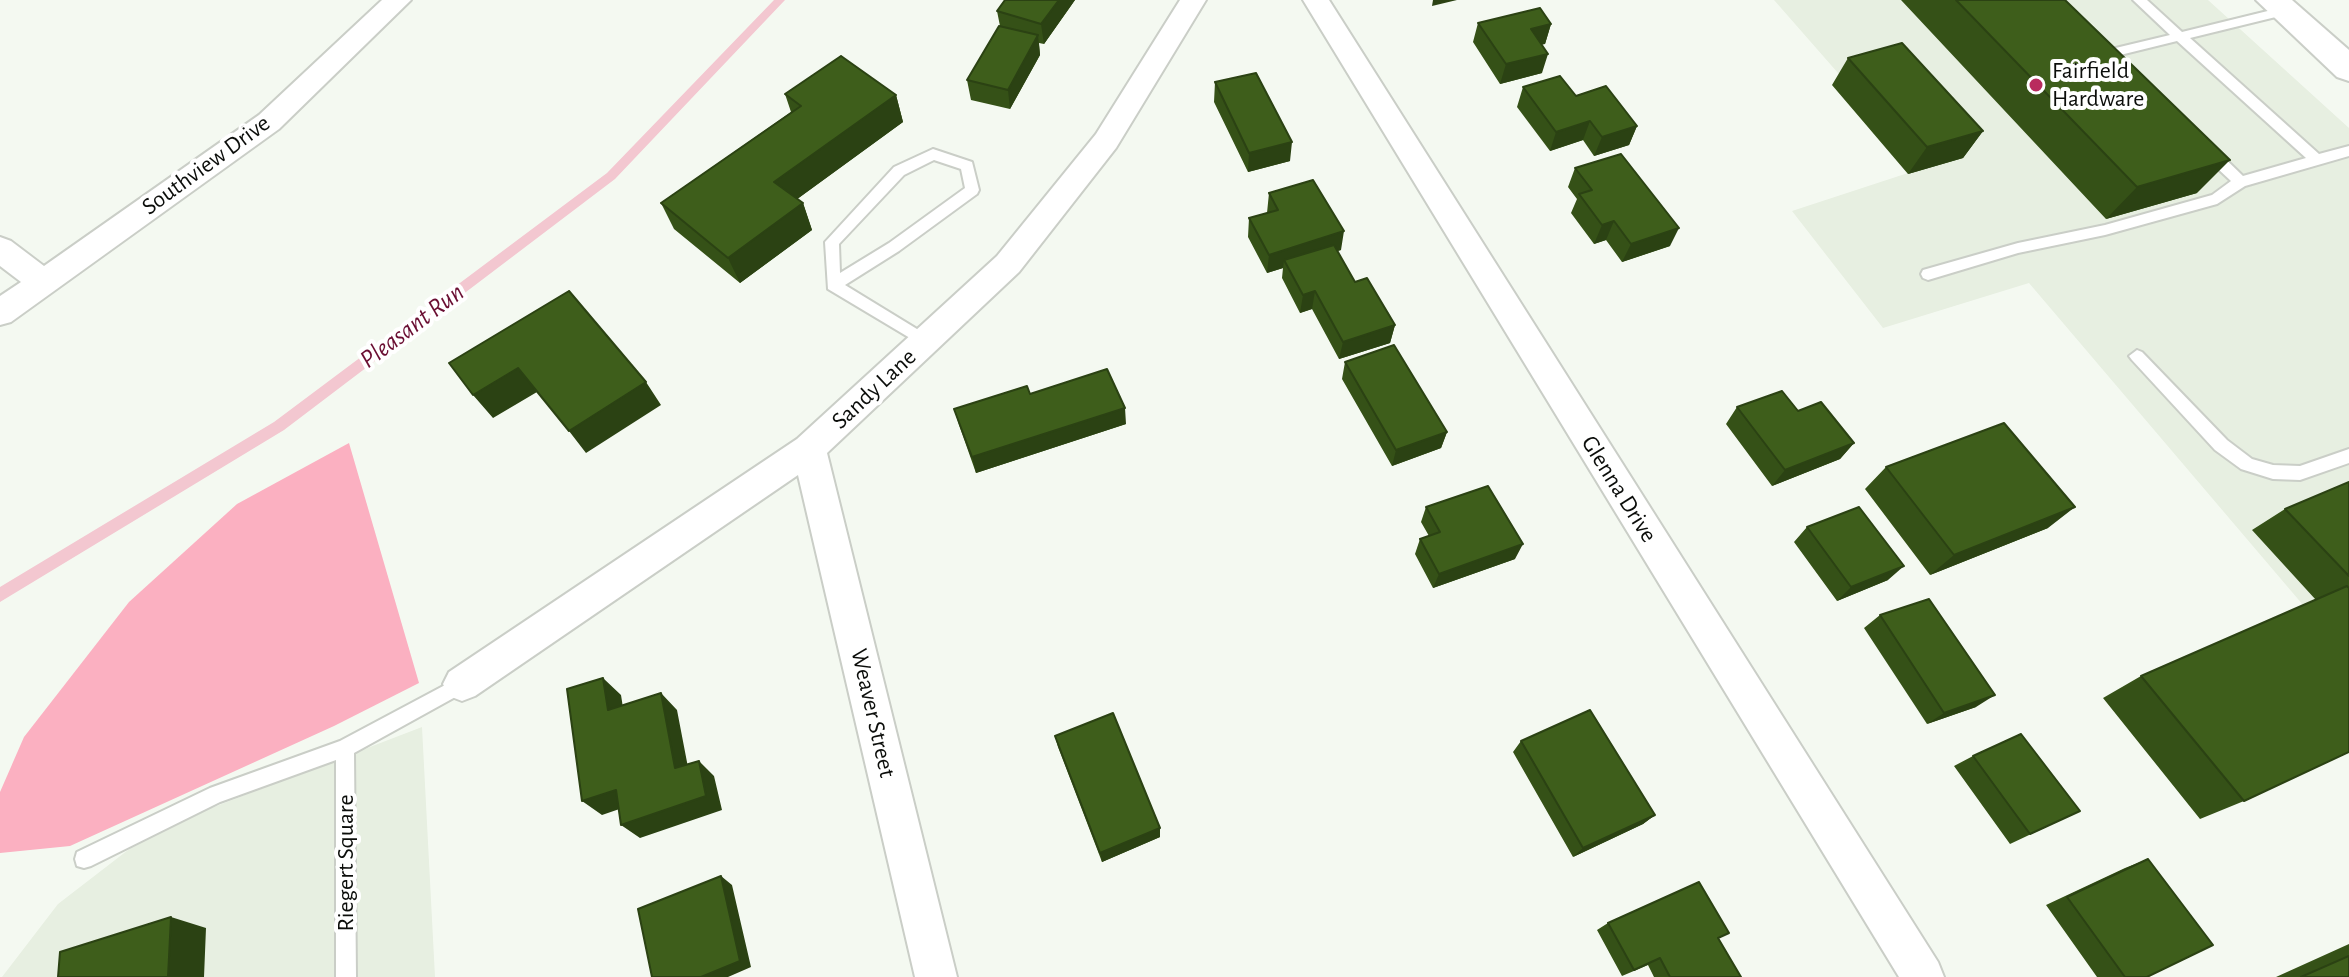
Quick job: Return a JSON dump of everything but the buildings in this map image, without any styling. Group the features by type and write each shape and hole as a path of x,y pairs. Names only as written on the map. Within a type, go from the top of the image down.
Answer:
{"street":[{"name":"Southview Drive","path":"0,313 269,122 398,0"},
{"name":"Sandy Lane","path":"462,684 809,449 1008,264 1106,141 1193,0"},
{"name":"Glenna Drive","path":"1316,0 1923,977"},
{"path":"2278,6 2349,69"},
{"path":"0,249 43,282"},
{"name":"Weaver Street","path":"809,449 936,977"}],"lane":[{"path":"2139,0 2317,160"},
{"path":"2108,54 2179,37 2278,6"},
{"path":"2097,44 2119,65"},
{"path":"2196,140 2240,182"},
{"path":"1928,274 2018,248 2105,230 2217,199 2240,182 2349,151"},
{"path":"933,154 967,166 972,190 894,247 833,285 832,242 899,171 933,154"},
{"path":"833,285 925,341"},
{"path":"2137,356 2221,445 2247,464 2273,472 2300,473 2349,456"},
{"path":"84,859 216,794 345,748 462,684"},
{"name":"Riegert Square","path":"345,748 346,977"}],"shaded area":[{"path":"1774,0 2208,0 2349,128 2349,659 2029,283 1883,328 1792,211 1908,173 1832,85 1845,81"},
{"path":"349,443 419,683 334,726 70,846 0,853 0,792 24,737 129,602 237,504"},
{"path":"422,727 435,977 2,977 58,904 154,830"}],"waterway":[{"name":"Pleasant Run","path":"0,595 279,426 611,176 780,0"}],"place":[{"name":"Fairfield Hardware","path":"2036,85"}]}
